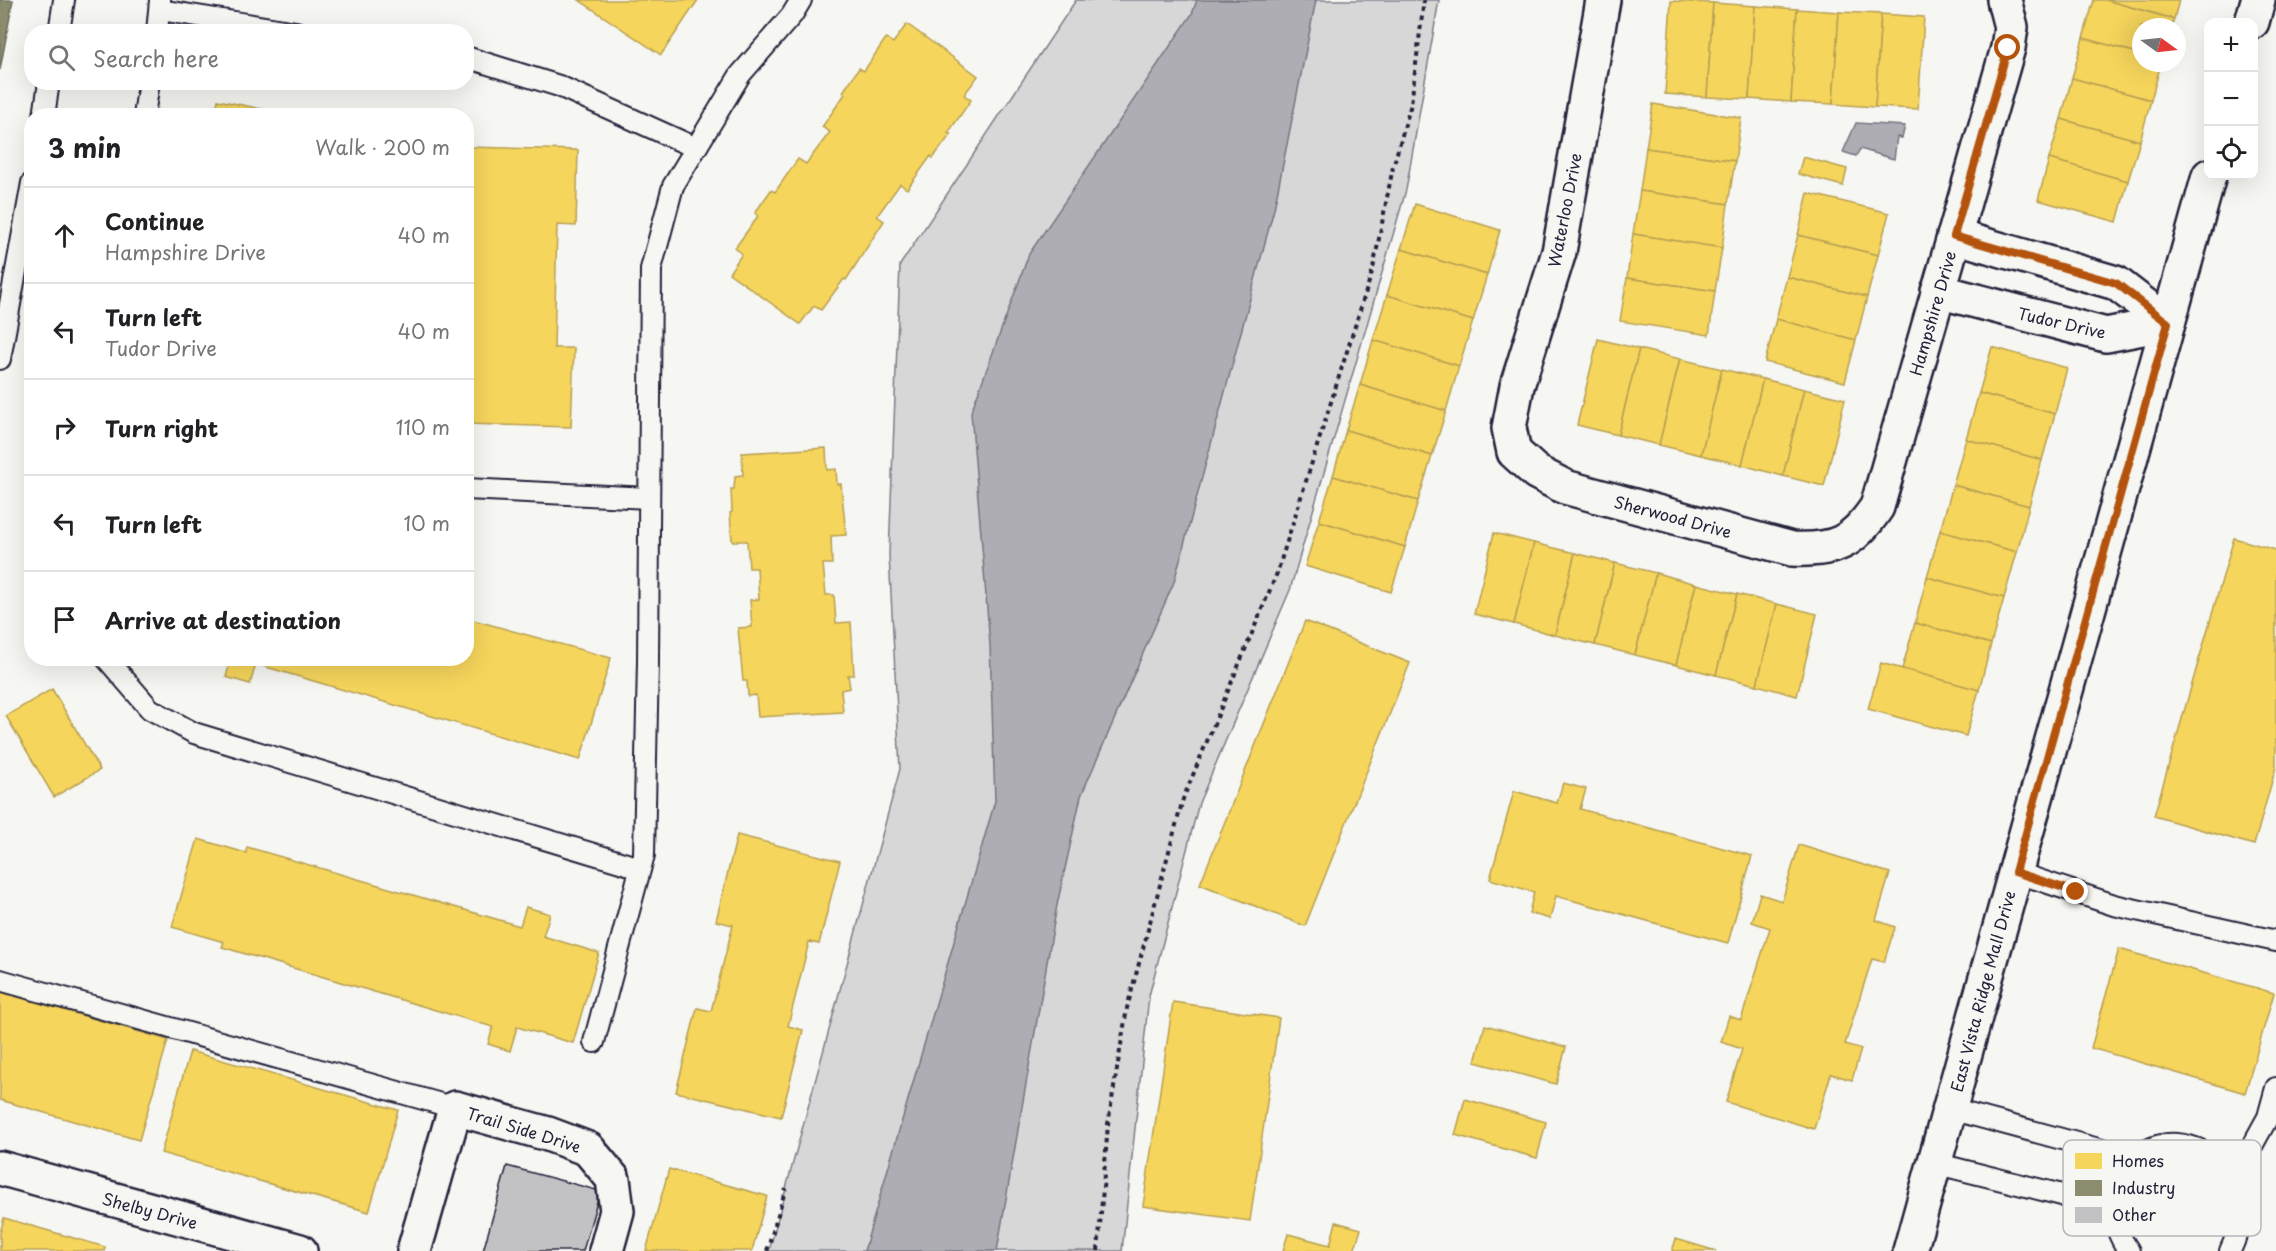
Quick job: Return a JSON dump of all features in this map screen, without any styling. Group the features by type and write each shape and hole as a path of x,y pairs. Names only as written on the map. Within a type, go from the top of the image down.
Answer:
{"street":[{"name":"Waterloo Drive","path":"1514,452 1509,428 1517,386 1558,252 1603,0"},
{"name":"Hampshire Drive","path":"1841,543 1862,529 1877,507 2008,48 2011,27 2004,0"},
{"path":"2253,18 2258,0"},
{"name":"East Vista Ridge Mall Drive","path":"1910,1251 2208,180"},
{"path":"1954,236 2116,283 2168,323"},
{"name":"Tudor Drive","path":"1938,291 2106,335 2168,323"},
{"name":"Sherwood Drive","path":"1514,452 1536,472 1565,487 1792,549 1817,550 1841,543"},
{"path":"414,1251 455,1108"},
{"name":"Trail Side Drive","path":"455,1108 548,1134 588,1149 613,1179 616,1211 606,1251"},
{"name":"Shelby Drive","path":"0,1168 300,1251"}],"lane":[{"path":"60,24 64,0"},
{"path":"594,1042 644,855 651,269 673,186 740,75 792,15 801,0"},
{"path":"158,24 160,5 256,24"},
{"path":"474,59 559,86 696,148"},
{"path":"45,108 48,90"},
{"path":"145,108 148,90"},
{"path":"0,359 24,227"},
{"path":"474,489 649,498"},
{"path":"113,666 150,709 194,733 640,868"},
{"path":"2015,872 2114,905 2276,941"},
{"path":"0,980 455,1108"},
{"path":"2255,1140 2268,1117 2276,1088"},
{"path":"1950,1109 2065,1140"},
{"path":"1934,1163 2063,1195"},
{"path":"2120,1236 2129,1251"},
{"path":"2230,1251 2239,1236"}],"path":[{"path":"1098,1251 1108,1124 1126,1008 1183,799 1277,573 1373,269 1393,167 1411,104 1424,0"},
{"path":"767,1251 786,1188"}],"shaded area":[{"path":"1076,0 1439,0 1406,190 1290,590 1199,803 1149,996 1122,1251 769,1251 900,769 889,555 900,265"},
{"path":"1197,0 1316,0 1274,209 1174,582 1081,796 1057,905 997,1251 864,1251 995,801 990,645 971,412 1029,254 1192,14"},
{"path":"1856,123 1905,126 1902,138 1897,137 1894,159 1860,149 1856,156 1843,152"}],"building: Homes":[{"path":"579,0 698,0 661,55"},
{"path":"2094,0 2106,0 2170,18 2132,18 2132,52 2083,38"},
{"path":"2106,0 2179,0 2174,18"},
{"path":"1671,1 1713,3 1707,97 1665,94"},
{"path":"1713,3 1755,6 1749,99 1707,97"},
{"path":"1755,6 1797,9 1791,102 1749,99"},
{"path":"1797,9 1839,12 1833,104 1791,102"},
{"path":"1839,12 1881,14 1875,107 1833,104"},
{"path":"1881,14 1924,17 1918,109 1875,107"},
{"path":"907,24 978,76 964,95 971,100 948,133 951,134 933,158 931,156 907,189 900,184 877,216 884,221 846,280 844,279 821,310 814,306 800,324 729,273 742,254 735,248 758,216 755,213 771,190 775,192 798,159 806,164 830,132 822,127 845,94 843,92 859,68 864,71 886,38 893,43"},
{"path":"2083,38 2132,52 2132,72 2159,72 2151,100 2072,78"},
{"path":"2072,78 2151,100 2140,141 2061,119"},
{"path":"218,100 256,108 216,108"},
{"path":"1653,104 1741,118 1735,161 1646,148"},
{"path":"2061,119 2140,141 2128,181 2049,159"},
{"path":"474,147 578,150 576,226 557,225 554,348 574,348 571,427 474,424"},
{"path":"1646,148 1735,161 1728,204 1640,191"},
{"path":"1803,157 1847,169 1843,186 1798,174"},
{"path":"2049,159 2128,181 2117,222 2038,200"},
{"path":"1640,191 1728,204 1722,248 1633,234"},
{"path":"1808,193 1889,213 1878,255 1798,235"},
{"path":"1415,204 1500,230 1487,275 1401,249"},
{"path":"1633,234 1722,248 1715,291 1627,278"},
{"path":"1798,235 1878,255 1867,297 1787,277"},
{"path":"1401,249 1487,275 1473,321 1387,295"},
{"path":"1787,277 1867,297 1856,340 1776,319"},
{"path":"1627,278 1715,291 1709,335 1620,321"},
{"path":"1387,295 1473,321 1459,366 1373,340"},
{"path":"1776,319 1856,340 1845,382 1765,362"},
{"path":"1598,339 1639,349 1618,435 1577,425"},
{"path":"1373,340 1459,366 1446,411 1360,385"},
{"path":"1992,347 2067,368 2055,414 1979,393"},
{"path":"1639,349 1680,359 1659,445 1618,435"},
{"path":"1680,359 1722,369 1701,455 1659,445"},
{"path":"1722,369 1763,379 1742,465 1701,455"},
{"path":"1763,379 1804,389 1783,476 1742,465"},
{"path":"1360,385 1446,411 1432,456 1346,430"},
{"path":"1804,389 1845,399 1824,486 1783,476"},
{"path":"1979,393 2055,414 2042,460 1966,439"},
{"path":"1346,430 1432,456 1418,501 1333,476"},
{"path":"1966,439 2042,460 2029,506 1953,485"},
{"path":"826,448 827,470 836,469 837,484 841,484 846,535 831,536 832,564 823,564 826,595 834,595 836,623 851,622 854,675 848,675 850,688 841,690 843,712 758,717 756,695 748,696 747,681 743,681 738,628 752,627 750,600 759,599 757,568 749,568 747,541 732,541 731,489 734,489 735,476 743,475 742,453"},
{"path":"1333,476 1418,501 1405,547 1319,521"},
{"path":"1953,485 2029,506 2017,552 1940,531"},
{"path":"1319,521 1405,547 1391,592 1305,566"},
{"path":"1940,531 2017,552 2004,598 1927,577"},
{"path":"1494,533 1534,543 1514,624 1474,614"},
{"path":"2234,538 2276,550 2276,767 2254,845 2154,816"},
{"path":"1534,543 1575,553 1555,635 1514,624"},
{"path":"1575,553 1615,563 1595,645 1555,635"},
{"path":"1615,563 1656,573 1635,655 1595,645"},
{"path":"1656,573 1696,584 1676,665 1635,655"},
{"path":"1927,577 2004,598 1991,644 1915,623"},
{"path":"1696,584 1737,594 1716,675 1676,665"},
{"path":"1737,594 1777,604 1757,685 1716,675"},
{"path":"1777,604 1817,614 1797,696 1757,685"},
{"path":"474,620 611,658 580,760 263,666 474,666"},
{"path":"1305,621 1410,663 1305,926 1200,884"},
{"path":"1915,623 1991,644 1979,690 1902,669"},
{"path":"1881,663 1979,690 1966,736 1868,709"},
{"path":"229,666 255,666 250,684 226,677"},
{"path":"52,689 100,770 54,797 6,716"},
{"path":"1563,783 1586,789 1580,809 1752,856 1728,943 1556,896 1550,919 1529,913 1534,892 1490,879 1514,791 1557,803"},
{"path":"737,835 840,861 819,944 809,942 788,1026 803,1030 781,1117 676,1092 697,1008 711,1011 733,925 716,921"},
{"path":"198,839 246,853 247,847 520,926 526,907 550,914 543,936 599,953 573,1043 517,1027 510,1051 488,1044 493,1027 222,947 224,942 172,927"},
{"path":"1799,845 1890,873 1876,920 1895,927 1884,962 1872,959 1845,1044 1861,1049 1852,1080 1831,1074 1814,1129 1726,1102 1742,1049 1721,1042 1729,1016 1741,1020 1770,928 1752,922 1760,894 1782,901"},
{"path":"2119,949 2274,993 2245,1093 2091,1048"},
{"path":"0,992 168,1040 139,1140 0,1100"},
{"path":"1173,1002 1279,1018 1250,1221 1143,1206"},
{"path":"1485,1025 1566,1047 1556,1084 1475,1062"},
{"path":"190,1051 398,1110 369,1212 161,1153"},
{"path":"1465,1099 1546,1122 1537,1158 1455,1135"},
{"path":"669,1169 767,1196 752,1251 646,1251"},
{"path":"4,1218 105,1247 104,1251 0,1251 0,1233"},
{"path":"1336,1222 1361,1229 1354,1251 1283,1251 1288,1234 1330,1245"},
{"path":"1676,1239 1716,1251 1672,1251"}],"building: Industry":[{"path":"0,0 13,0 0,70"}],"building: Other":[{"path":"507,1166 600,1191 583,1251 483,1251"}],"route":[{"path":"2008,48 1954,236 2116,283 2168,323 2015,872 2076,892"}]}
